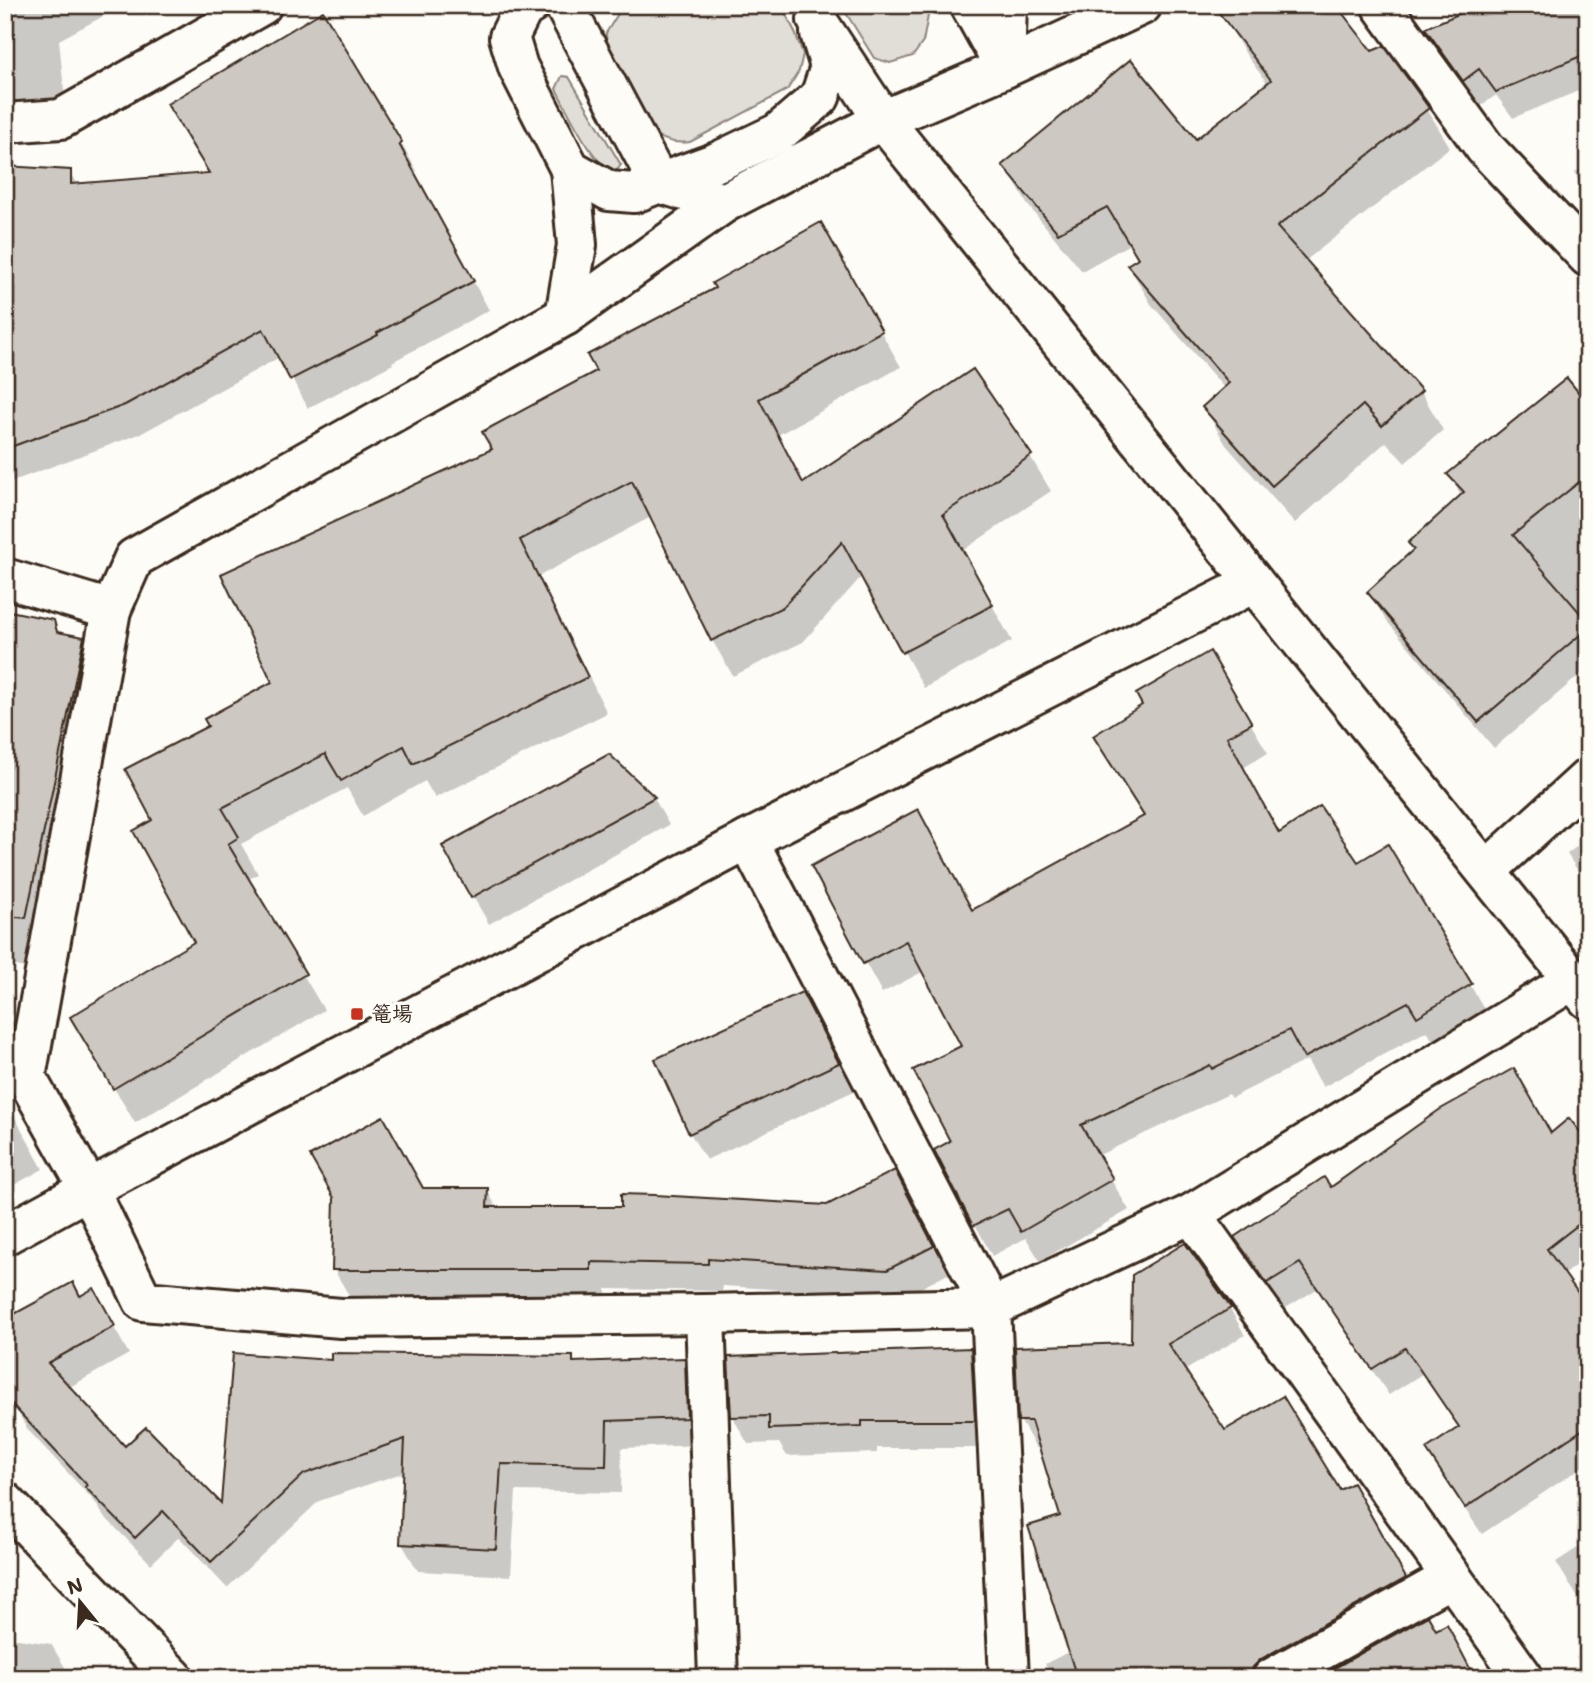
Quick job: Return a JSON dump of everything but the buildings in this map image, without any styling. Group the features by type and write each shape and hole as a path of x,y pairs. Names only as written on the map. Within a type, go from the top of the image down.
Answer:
{"street":[{"path":"5,123 61,119 262,5"},
{"path":"530,5 523,9 509,37 518,67 570,169 577,245 565,316"},
{"path":"564,5 659,183 724,203"},
{"path":"970,5 1005,68"},
{"path":"1005,68 1007,5"},
{"path":"812,13 883,120 1581,989 1191,1214 991,1308 341,1318 143,1301 89,1189 26,1077 111,610 134,558 565,316 724,203 883,120 1142,5"},
{"path":"1381,5 1485,148 1588,257"},
{"path":"570,169 608,191 634,194 716,162 778,133 820,97 830,67 812,13"},
{"path":"5,578 111,610"},
{"path":"5,1235 748,840 1254,583"},
{"path":"1486,871 1588,778"},
{"path":"748,840 991,1308 1009,1678"},
{"path":"1191,1214 1524,1678"},
{"path":"705,1314 718,1678"},
{"path":"5,1502 174,1678"},
{"path":"1272,1678 1452,1577"}],"shaded area":[{"path":"629,5 781,5 803,54 799,71 787,90 690,142 665,140 652,132 607,51 606,33 621,9"},
{"path":"841,5 930,5 923,42 913,56 890,63 874,58"},
{"path":"562,76 569,77 621,165 617,170 608,171 579,132 556,89"}],"place":[{"name":"篭場","path":"357,1014"}]}
